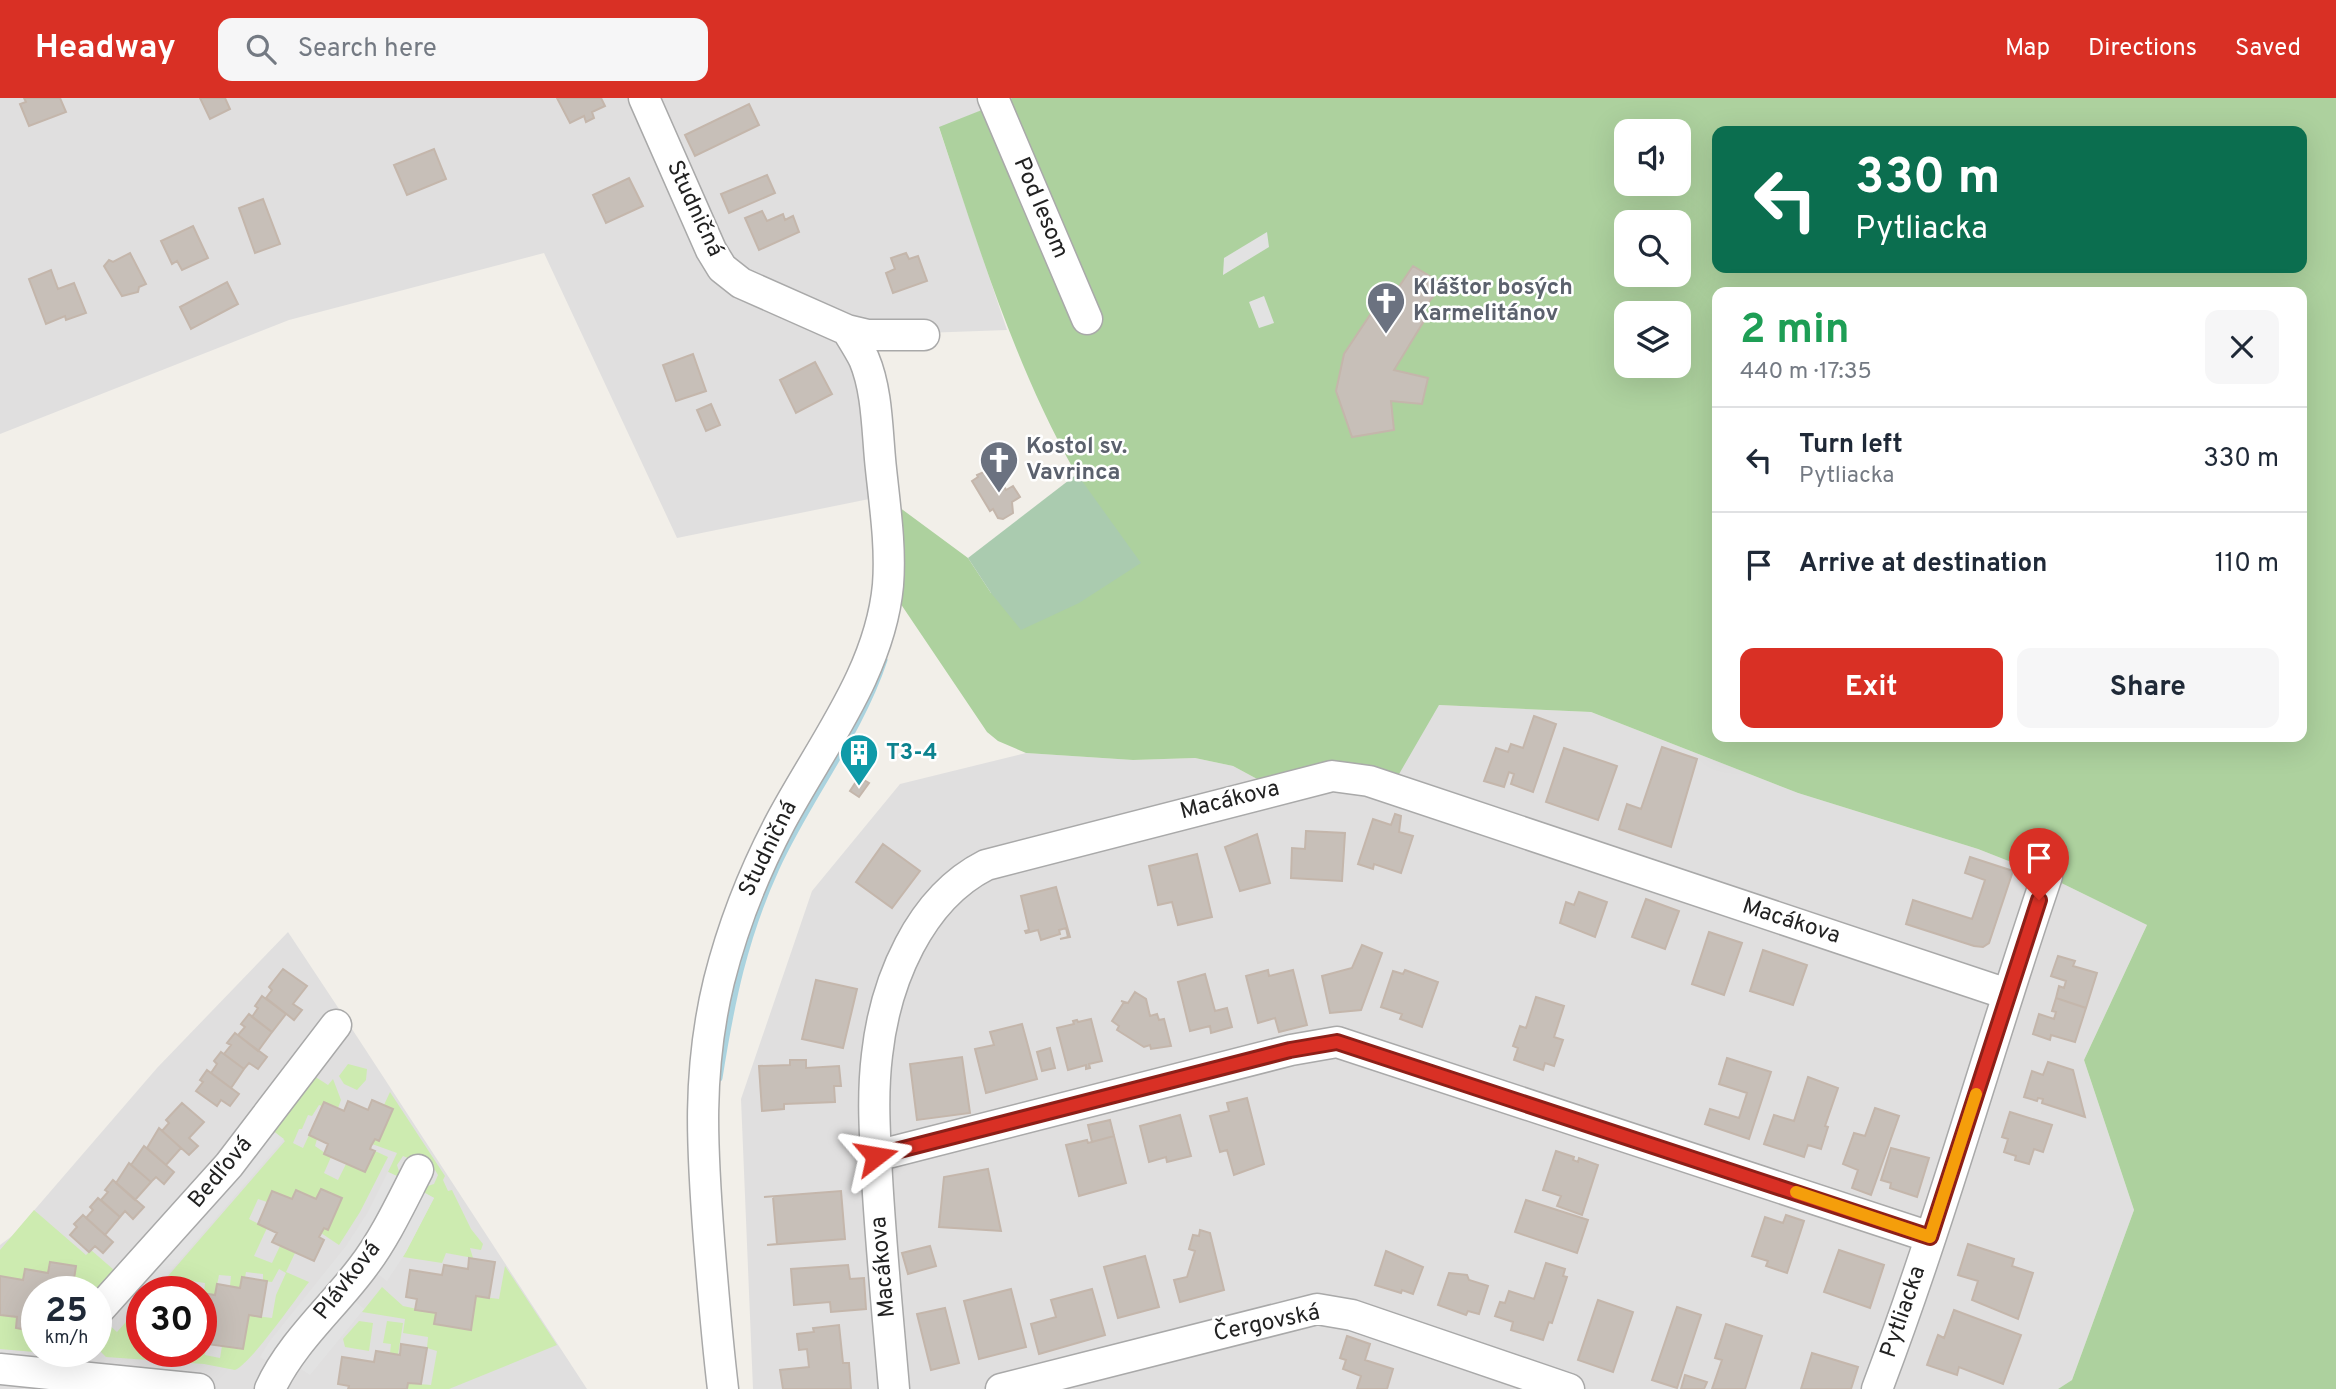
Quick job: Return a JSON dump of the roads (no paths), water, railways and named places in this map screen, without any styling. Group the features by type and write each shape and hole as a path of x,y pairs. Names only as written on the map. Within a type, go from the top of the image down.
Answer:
{"street":[{"name":"Studničná","path":"644,98 701,229 722,268 741,283 847,330 868,335 924,335"},
{"name":"Pod lesom","path":"993,98 1087,319"},
{"name":"Studničná","path":"723,1389 701,1116 712,1017 722,970 742,904 780,823 858,684 873,652 888,585 887,530 873,402 864,360 847,330"},
{"name":"Macákova","path":"894,1389 876,1156 874,1115 877,1052 898,974 926,916 948,890 966,875 986,864 1332,776 1369,780 2007,994"},
{"name":"Pytliacka","path":"1877,1389 1930,1237 2047,876"},
{"name":"Bedľová","path":"112,1295 229,1166 336,1025"},
{"path":"876,1156 1290,1050 1337,1042 1930,1237"},
{"name":"Plávková","path":"270,1389 302,1338 366,1263 418,1170"},
{"name":"Čergovská","path":"1001,1389 1317,1309 1352,1315 1569,1389"},
{"path":"0,1369 24,1367"},
{"path":"92,1367 199,1389"}],"waterway":[{"path":"719,1078 740,971 765,894 789,841 848,740 874,688 884,660"}],"place":[{"name":"Kláštor bosých Karmelitánov","path":"1386,335"},
{"name":"Kostol sv. Vavrinca","path":"999,494"},
{"name":"T3-4","path":"859,787"}]}
